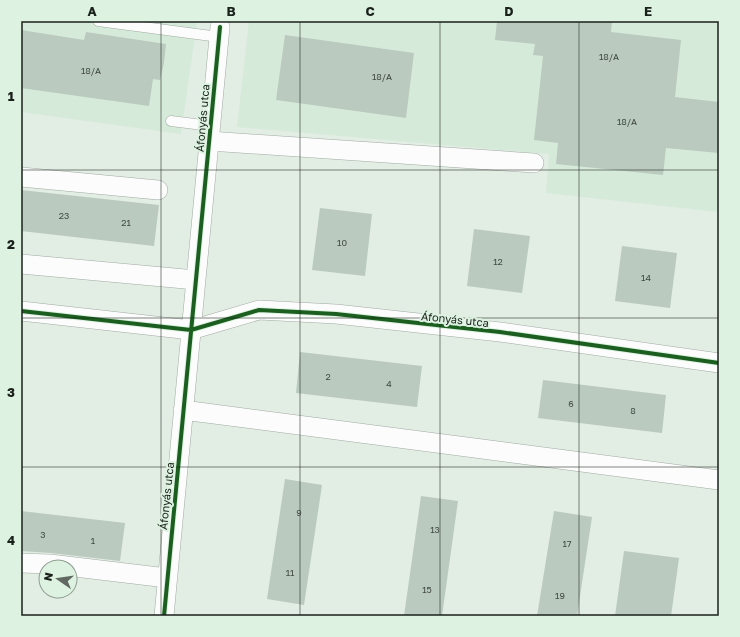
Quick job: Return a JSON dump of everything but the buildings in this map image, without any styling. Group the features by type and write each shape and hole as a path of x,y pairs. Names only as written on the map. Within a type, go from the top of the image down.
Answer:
{"street":[{"name":"Áfonyás utca","path":"164,616 220,32"},
{"name":"Áfonyás utca","path":"210,134 534,163"},
{"path":"21,176 158,190"},
{"path":"21,264 196,280"},
{"name":"Áfonyás utca","path":"21,311 191,330 259,310 336,314 500,332 719,363"},
{"path":"183,410 719,480"},
{"path":"21,563 50,564 167,578"}],"lane":[{"path":"98,21 220,32"},
{"path":"171,121 210,134"}],"shaded area":[{"path":"21,21 197,21 181,134 21,112"},
{"path":"249,21 719,21 719,212 546,193 549,154 237,127"}],"cycle path":[{"path":"164,616 220,27"},
{"path":"21,311 191,330 259,310 336,314 500,332 719,363"}]}
